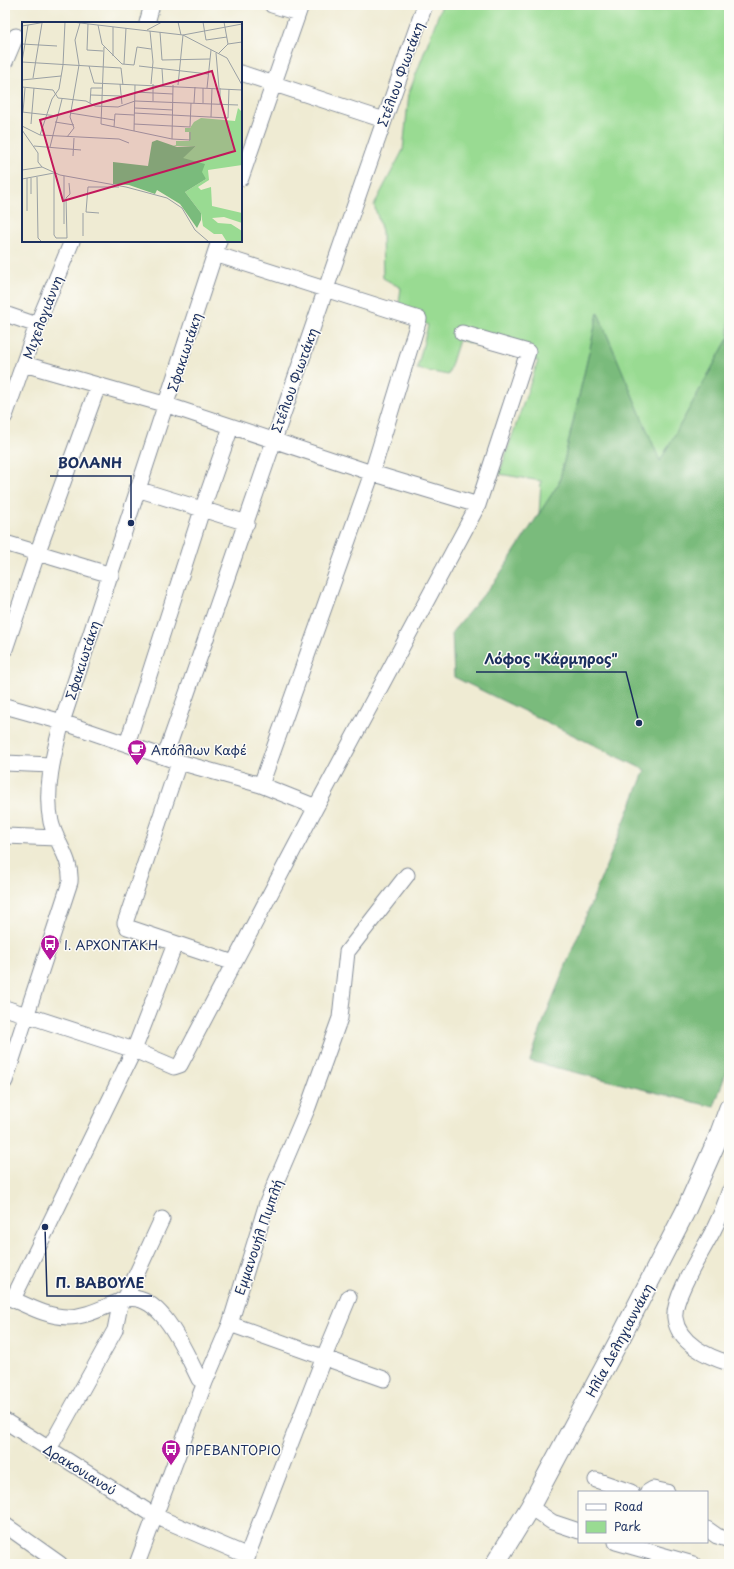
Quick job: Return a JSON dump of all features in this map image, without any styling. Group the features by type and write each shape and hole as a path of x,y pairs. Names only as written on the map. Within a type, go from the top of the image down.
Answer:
{"street":[{"path":"147,22 152,5"},
{"path":"242,172 245,156 274,84 299,9 272,5"},
{"name":"Στέλιου Φιωτάκη","path":"165,756 247,523 273,439 327,289 384,120 425,5"},
{"path":"5,62 15,36"},
{"path":"242,73 384,120"},
{"name":"Μιχελογιάννη","path":"5,416 37,325 72,242"},
{"path":"217,247 327,289 419,320 372,473 261,786"},
{"name":"Σφακιωτάκη","path":"5,1081 70,882 71,871 51,821 51,765 62,722 111,575 137,489 167,405 217,247"},
{"path":"5,314 37,325"},
{"path":"5,1008 134,1050 174,1067 179,1067 316,807 478,506 528,352 462,333"},
{"path":"24,364 167,405 372,473 478,506"},
{"path":"5,649 37,554 98,386"},
{"path":"127,744 202,510 231,427"},
{"path":"137,489 247,523"},
{"path":"5,544 111,575"},
{"path":"5,706 62,722 179,762 261,786 316,807"},
{"path":"179,762 125,923 127,927 234,963"},
{"path":"5,763 51,765"},
{"path":"5,836 57,838"},
{"name":"Εµµανουήλ Πιµπλή","path":"137,1564 205,1382 230,1324 267,1203 308,1107 340,1018 347,952 407,875"},
{"path":"175,944 134,1050 9,1297 40,1312 68,1317 100,1311 123,1300 146,1300 174,1329 199,1379 205,1382"},
{"name":"Ηλία Δεληγιαννάκη","path":"495,1564 530,1507 683,1217 718,1138 729,1108"},
{"path":"729,1192 714,1228 679,1297 674,1318 678,1330 688,1342 712,1356 729,1363"},
{"path":"49,1449 115,1330 123,1300 162,1219"},
{"path":"246,1560 324,1357 349,1298"},
{"path":"230,1324 384,1379"},
{"name":"Δρακονιανού","path":"5,1422 155,1516 246,1560"},
{"path":"596,1480 628,1491"},
{"path":"650,1491 653,1489 662,1491"},
{"path":"530,1507 552,1522 578,1531"},
{"path":"5,1525 60,1564"},
{"path":"708,1529 717,1536 729,1540"},
{"path":"620,1543 693,1564"}],"green space":[{"path":"442,5 729,5 729,337 660,462 598,314 559,483 539,515 541,481 499,474 538,361 459,340 448,375 417,369 428,325 398,310 401,288 383,278 382,231 374,205 403,150 409,93"},
{"path":"598,313 660,461 729,337 729,1064 714,1107 530,1061 545,1017 645,770 454,677 452,632 496,580 559,483"}],"place":[{"name":"ΒΟΛΑΝΗ","path":"131,523"},
{"name":"Λόφος \"Κάρμηρος\"","path":"639,723"},
{"name":"Απόλλων Καφέ","path":"137,766"},
{"name":"Ι. ΑΡΧΟΝΤΑΚΗ","path":"50,961"},
{"name":"Π. ΒΑΒΟΥΛΕ","path":"45,1227"},
{"name":"ΠΡΕΒΑΝΤΟΡΙΟ","path":"171,1466"}]}
